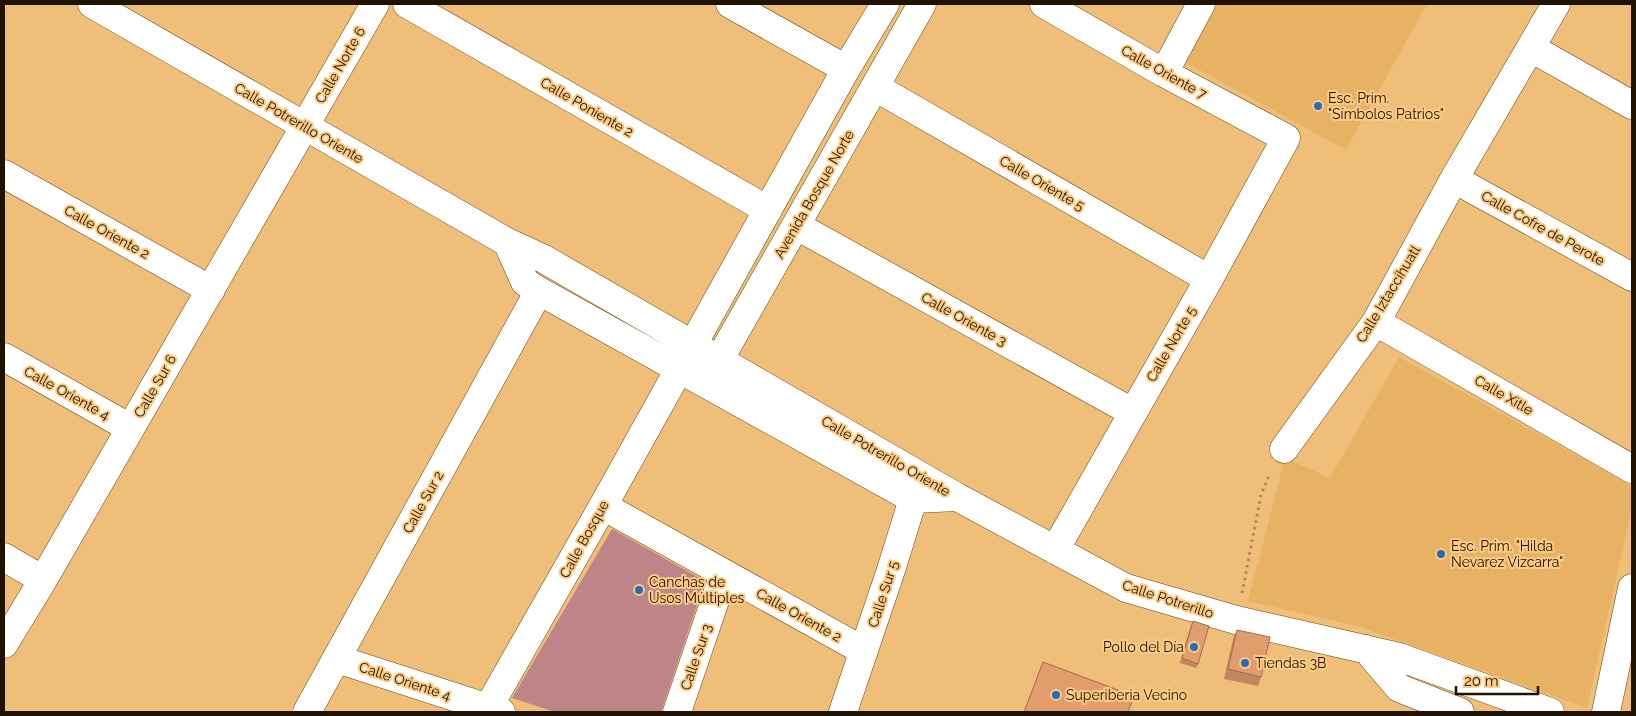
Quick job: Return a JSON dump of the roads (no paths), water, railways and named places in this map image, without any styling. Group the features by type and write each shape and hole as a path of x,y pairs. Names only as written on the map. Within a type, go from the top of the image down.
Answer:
{"street":[{"name":"Calle Potrerillo Oriente","path":"92,4 507,242 544,259 719,359 918,488"},
{"name":"Calle Norte 6","path":"304,126 375,4"},
{"name":"Calle Poniente 2","path":"407,4 768,210"},
{"path":"730,4 846,69"},
{"path":"678,370 846,69 885,4"},
{"name":"Avenida Bosque Norte","path":"705,384 922,4"},
{"name":"Calle Oriente 7","path":"1044,4 1164,73 1286,138"},
{"path":"1164,73 1201,4"},
{"name":"Calle Iztaccíhuatl","path":"1284,449 1376,322 1454,179 1556,4"},
{"path":"1531,48 1632,105"},
{"name":"Calle Oriente 5","path":"875,87 1209,278"},
{"name":"Calle Sur 6","path":"4,644 211,290 304,126"},
{"name":"Calle Norte 5","path":"1055,550 1286,138"},
{"name":"Calle Oriente 2","path":"4,174 211,290"},
{"name":"Calle Cofre de Perote","path":"1454,179 1632,277"},
{"name":"Calle Oriente 3","path":"796,226 1132,412"},
{"name":"Calle Potrerillo Oriente","path":"507,242 525,282 678,370 918,488 958,498"},
{"name":"Calle Sur 2","path":"307,712 539,291"},
{"name":"Calle Xitle","path":"1376,322 1632,469"},
{"name":"Calle Oriente 4","path":"4,357 130,428"},
{"name":"Calle Bosque","path":"495,710 603,506 678,370"},
{"name":"Calle Sur 5","path":"843,712 918,488"},
{"name":"Calle Potrerillo","path":"958,498 1126,588 1236,620 1399,658 1550,712"},
{"name":"Calle Oriente 2","path":"603,506 864,651"},
{"path":"4,557 43,580"},
{"name":"Calle Sur 3","path":"677,712 724,574"},
{"path":"1606,712 1632,588"},
{"path":"1366,649 1399,688 1460,712"},
{"name":"Calle Oriente 4","path":"337,659 495,710"}],"place":[{"name":"Esc. Prim. \"Símbolos Patrios\"","path":"1318,106"},
{"name":"Esc. Prim. \"Hilda Nevarez Vizcarra\"","path":"1441,554"},
{"name":"Canchas de Usos Múltiples","path":"639,590"},
{"name":"Pollo del Día","path":"1194,647"},
{"name":"Tiendas 3B","path":"1245,663"},
{"name":"Superiberia Vecino","path":"1056,695"}]}
